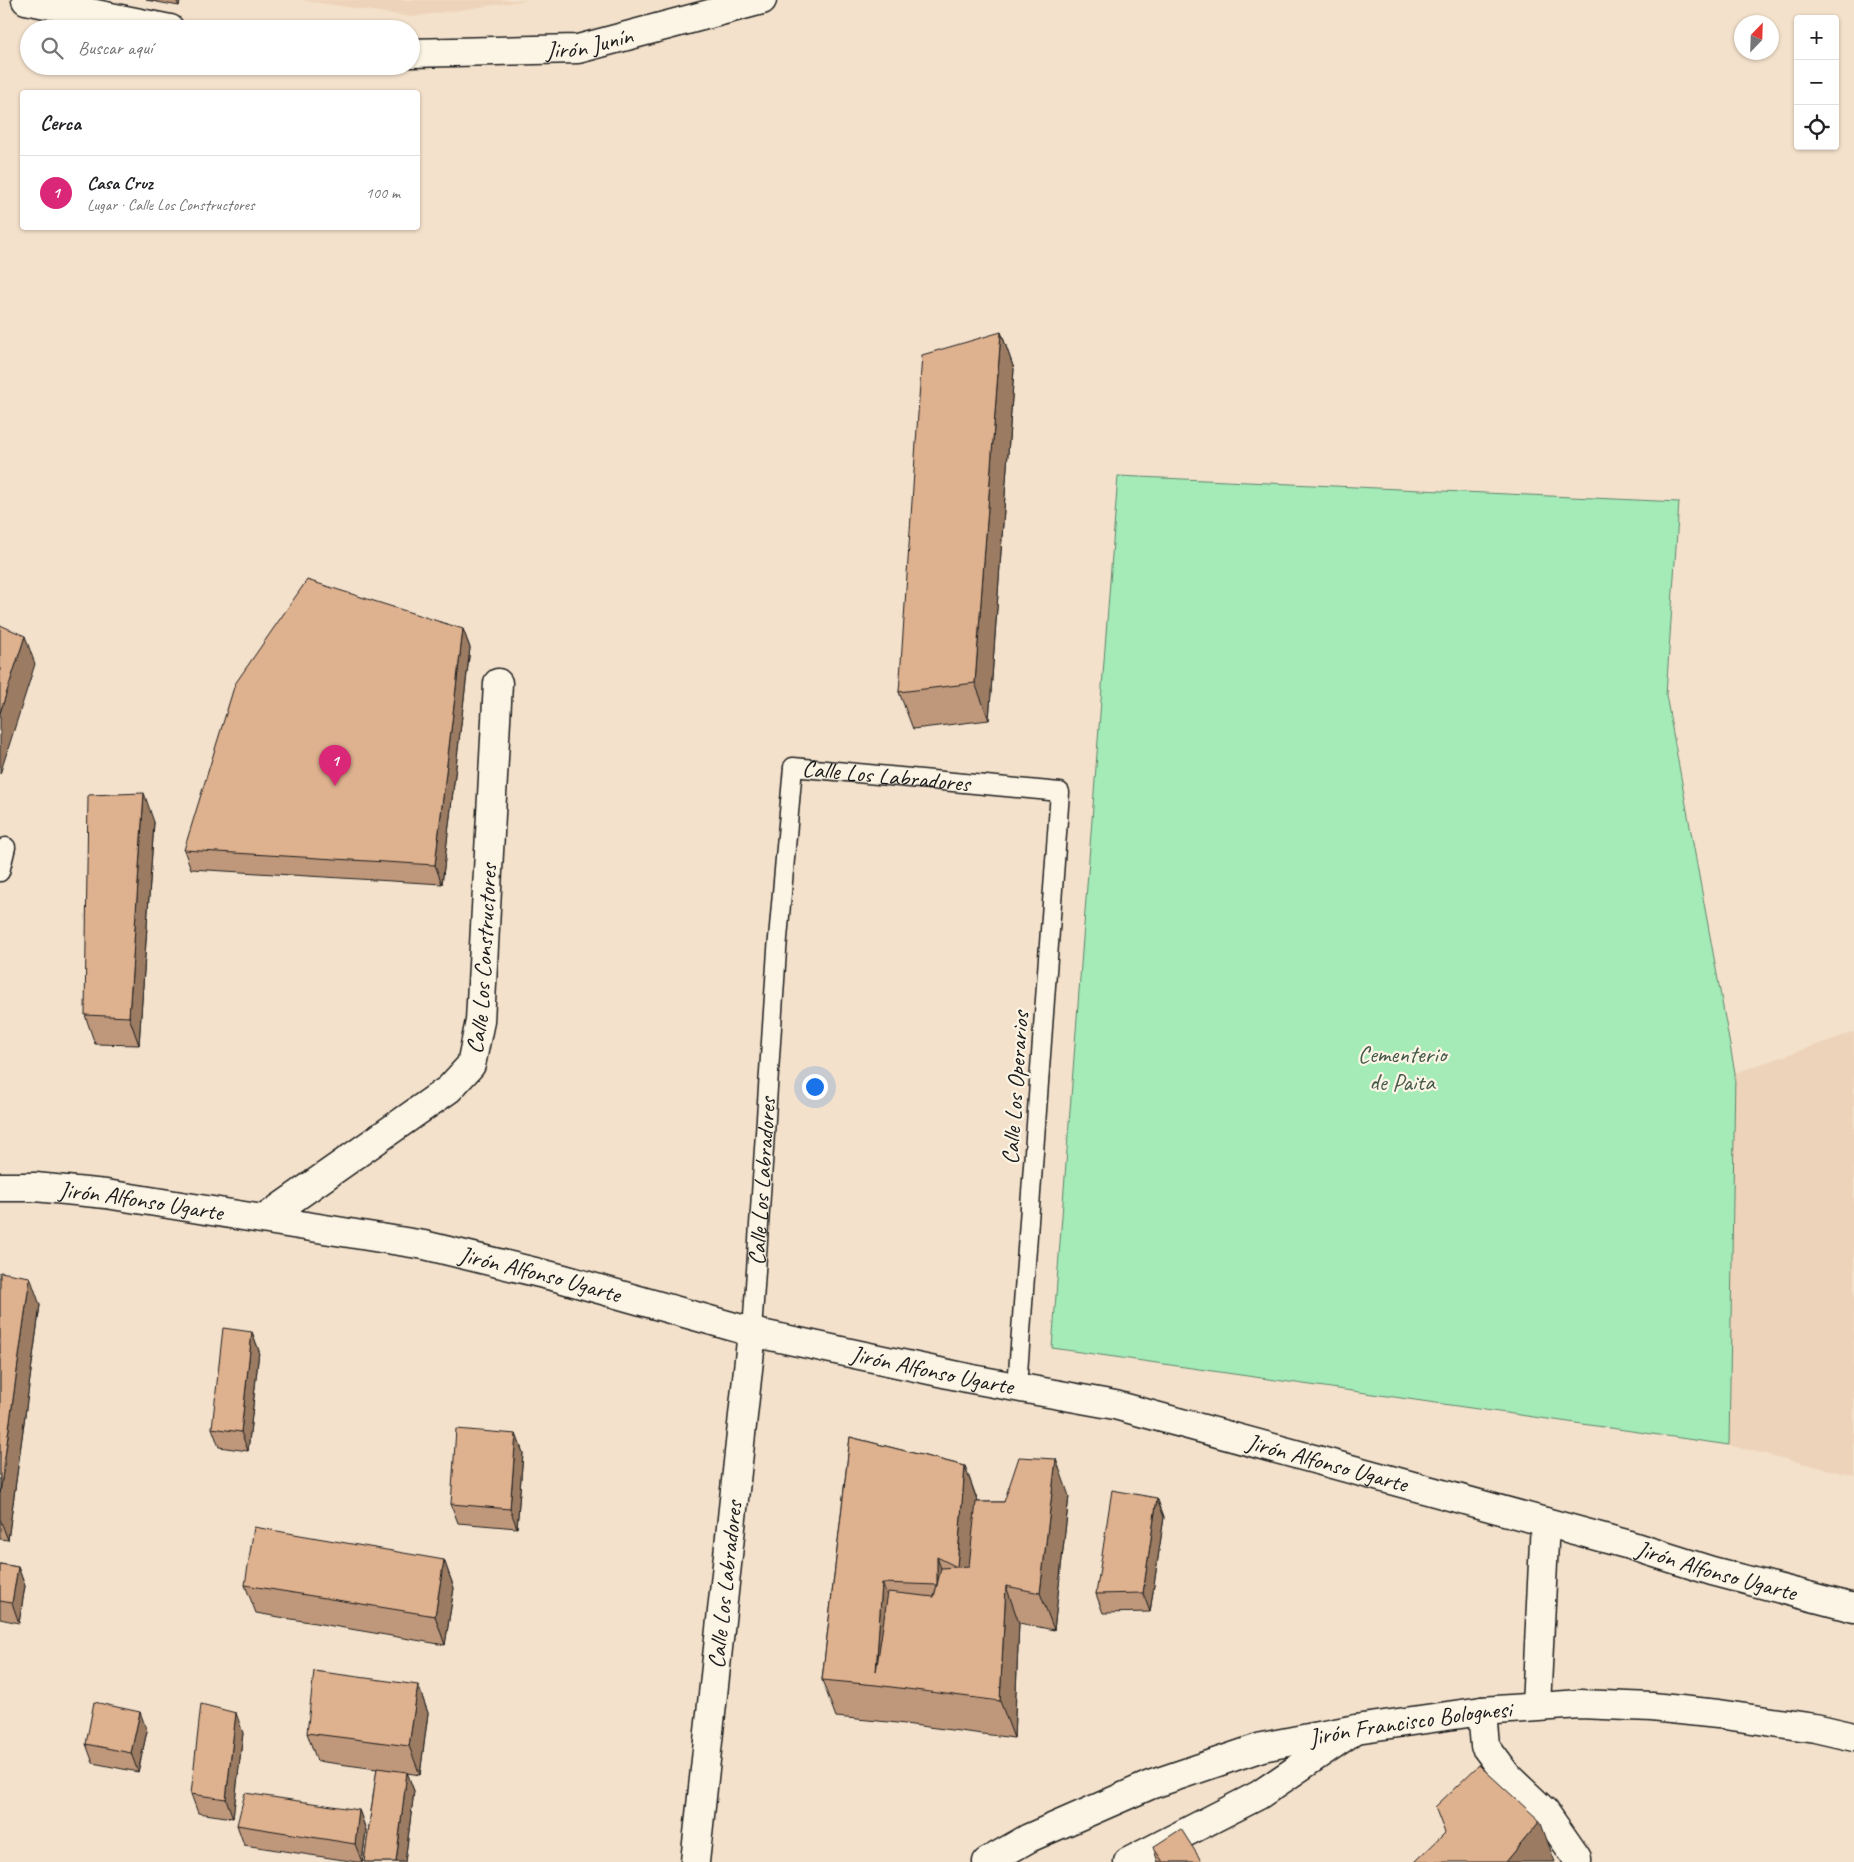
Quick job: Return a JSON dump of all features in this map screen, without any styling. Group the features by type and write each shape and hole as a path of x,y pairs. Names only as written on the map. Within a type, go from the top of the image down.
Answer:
{"main road":[{"path":"26,0 125,20"},
{"name":"Jirón Junín","path":"420,53 578,49 762,0"},
{"name":"Calle Los Constructores","path":"264,1219 449,1089 471,1065 480,1021 498,683"},
{"name":"Jirón Alfonso Ugarte","path":"0,1187 35,1187 106,1194 424,1245 560,1278 752,1332 1016,1387 1115,1405 1626,1544 1712,1571 1854,1608"},
{"name":"Calle Los Labradores","path":"695,1862 752,1332"},
{"path":"1536,1706 1544,1522"},
{"name":"Jirón Francisco Bolognesi","path":"987,1862 1029,1838 1150,1785 1262,1747 1356,1729 1482,1711 1580,1704 1652,1707 1784,1723 1854,1737"},
{"path":"1482,1711 1485,1746 1508,1777 1544,1812 1577,1862"},
{"path":"1128,1862 1260,1794 1356,1729"}],"lane":[{"name":"Calle Los Labradores","path":"752,1332 776,950 793,766 1060,792"},
{"name":"Calle Los Operarios","path":"1016,1387 1060,792"},
{"path":"0,872 6,847"}],"shaded area":[{"path":"301,0 528,0 411,17"},
{"path":"1854,1032 1854,1476 1729,1445 1735,1073"}],"green space":[{"name":"Cementerio de Paita","path":"1118,476 1679,502 1666,695 1735,1073 1729,1445 1052,1348"}],"building":[{"path":"1001,332 975,683 899,692 922,355"},
{"path":"307,580 463,629 435,865 184,850 235,684"},
{"path":"0,625 25,636 0,713"},
{"path":"144,793 129,1017 85,1015 88,795"},
{"path":"0,1272 30,1277 0,1493"},
{"path":"223,1328 252,1332 241,1432 212,1428"},
{"path":"456,1429 516,1434 510,1509 451,1504"},
{"path":"850,1437 965,1466 957,1567 969,1566 976,1502 1004,1502 1019,1457 1056,1459 1040,1593 1006,1586 1000,1701 822,1680","holes":["937,1557 957,1567 941,1568 937,1585","882,1583 937,1585 934,1597 888,1592 876,1672"]},
{"path":"1112,1490 1157,1498 1143,1593 1096,1594"},
{"path":"254,1527 444,1560 435,1616 245,1585"},
{"path":"0,1564 18,1567 12,1603 0,1601"},
{"path":"314,1671 418,1685 409,1746 307,1733"},
{"path":"94,1702 140,1712 131,1753 86,1744"},
{"path":"201,1704 236,1713 226,1799 191,1794"},
{"path":"1479,1765 1540,1821 1506,1862 1415,1862 1445,1833 1435,1807"},
{"path":"377,1768 407,1772 396,1862 364,1862"},
{"path":"245,1793 359,1810 355,1844 237,1825"},
{"path":"1181,1829 1202,1862 1163,1862 1153,1847"}],"place":[{"name":"Casa Cruz","path":"335,786"}]}
